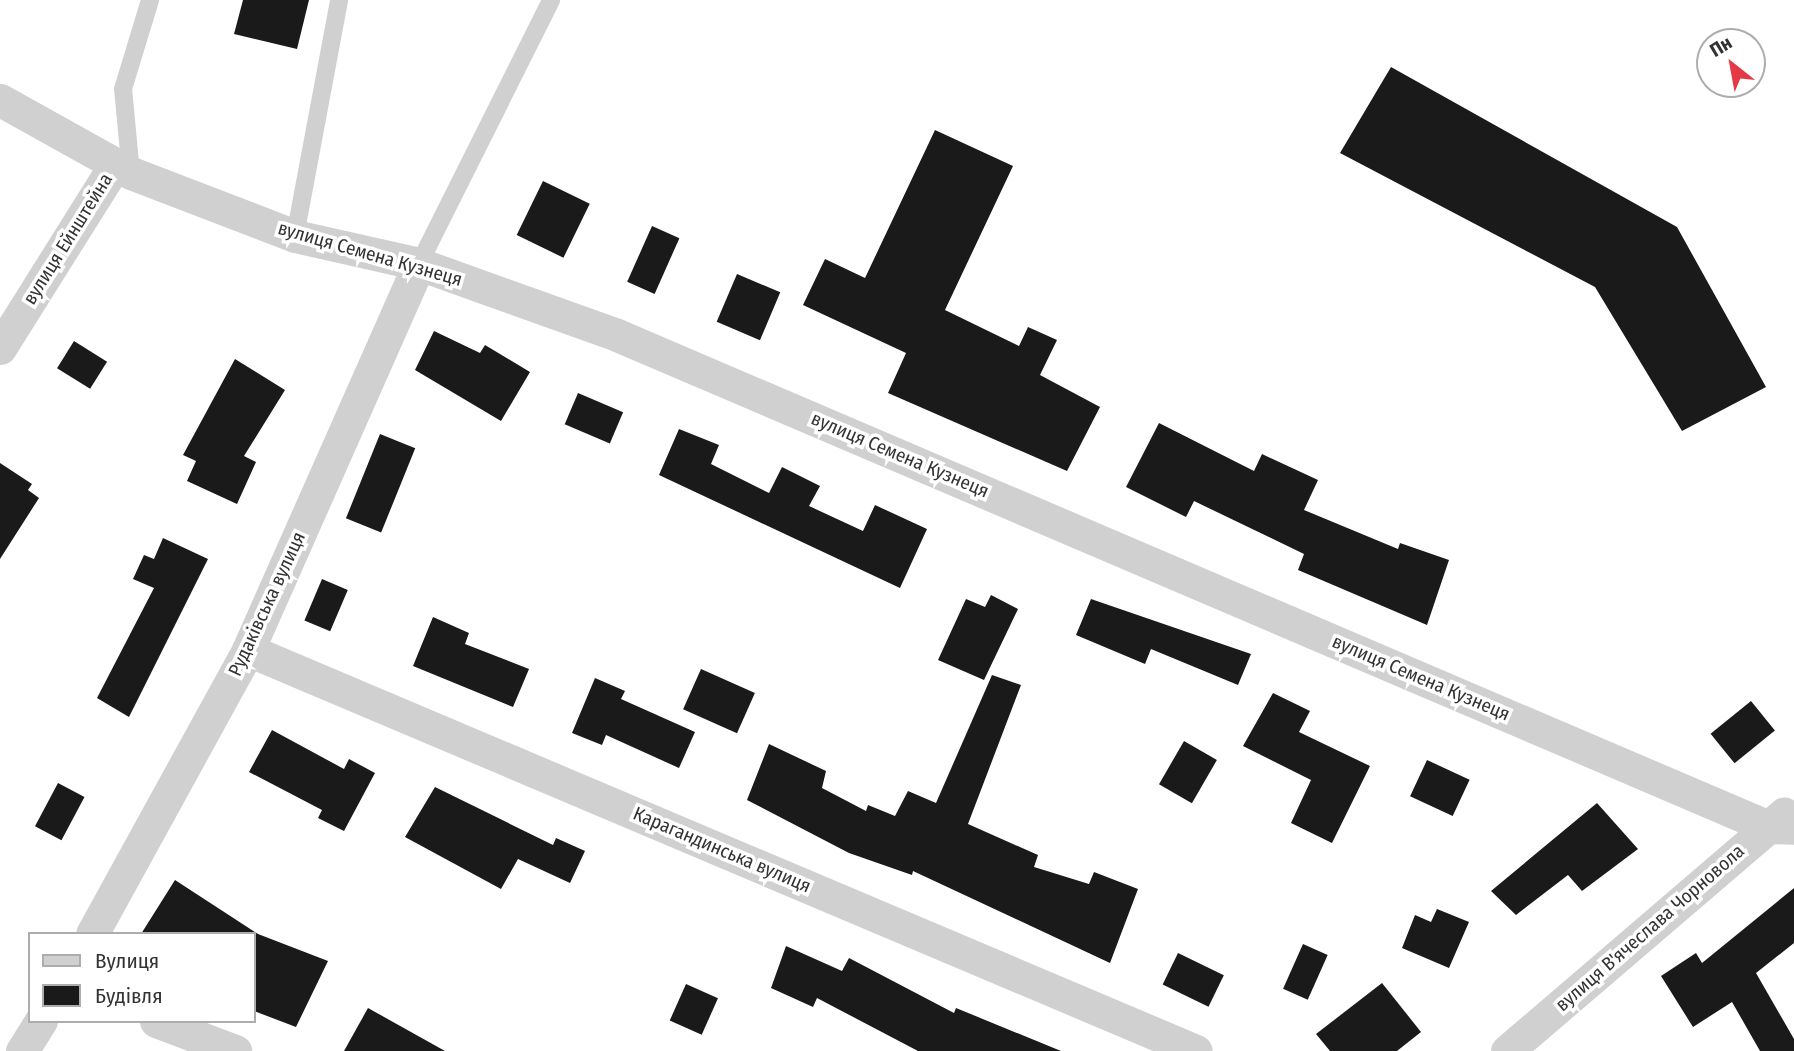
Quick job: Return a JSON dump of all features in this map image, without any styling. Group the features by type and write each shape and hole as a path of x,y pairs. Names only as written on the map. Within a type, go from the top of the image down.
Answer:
{"street":[{"name":"вулиця Семена Кузнеця","path":"0,100 123,170 295,236 419,264 617,335 1781,827"},
{"name":"вулиця Ейнштейна","path":"0,348 123,170"},
{"name":"Рудаківська вулиця","path":"93,932 248,650 419,264"},
{"name":"Карагандинська вулиця","path":"248,650 1196,1051"},
{"name":"вулиця В'ячеслава Чорновола","path":"1507,1051 1781,827 1794,806"},
{"path":"22,1051 40,1023"},
{"path":"161,1023 235,1051"}],"lane":[{"path":"123,170 123,89 150,0"},
{"path":"295,236 339,0"},
{"path":"419,264 551,0"}],"building":[{"path":"243,0 309,0 297,49 234,34"},
{"path":"1391,67 1677,227 1766,387 1682,431 1595,287 1340,153"},
{"path":"935,130 1013,166 945,310 1019,346 1028,327 1057,340 1040,375 1100,407 1067,471 888,393 906,353 803,305 825,259 865,278"},
{"path":"543,181 590,204 563,258 517,235"},
{"path":"652,226 679,238 655,294 627,282"},
{"path":"737,274 780,292 760,340 717,322"},
{"path":"434,331 480,353 485,345 530,372 501,421 415,370"},
{"path":"74,341 107,362 90,389 57,368"},
{"path":"235,359 285,390 244,456 256,462 237,504 187,481 196,461 183,455"},
{"path":"578,393 623,412 610,443 565,424"},
{"path":"1159,423 1254,471 1262,454 1318,480 1304,510 1398,549 1400,543 1449,560 1427,625 1298,570 1304,554 1194,501 1186,517 1126,487"},
{"path":"679,429 719,445 711,464 769,493 782,467 820,486 809,506 863,531 875,505 927,529 900,588 659,475"},
{"path":"380,434 415,448 381,533 346,518"},
{"path":"0,463 32,484 28,490 39,498 0,559"},
{"path":"163,538 208,559 129,717 97,698 154,588 133,579 144,555 154,559"},
{"path":"322,579 348,590 330,631 304,620"},
{"path":"991,595 1018,609 984,680 938,660 966,599 985,607"},
{"path":"1091,599 1251,654 1238,685 1151,649 1145,664 1076,635"},
{"path":"433,617 469,633 465,644 529,669 513,707 413,666"},
{"path":"701,669 755,693 737,733 683,709"},
{"path":"992,675 1021,685 968,824 1038,855 1034,867 1089,884 1094,872 1138,889 1110,963 913,871 912,875 849,853 747,800 769,744 826,771 822,788 866,811 868,805 895,816 908,791 936,803"},
{"path":"595,678 625,691 621,699 695,732 679,768 606,735 602,745 572,733"},
{"path":"1273,693 1310,711 1299,732 1370,766 1332,843 1291,823 1311,780 1243,746"},
{"path":"1751,701 1775,731 1735,763 1711,734"},
{"path":"272,730 344,769 349,759 375,773 344,831 318,818 322,810 249,772"},
{"path":"1184,741 1217,760 1192,803 1159,784"},
{"path":"1427,760 1470,780 1453,816 1410,796"},
{"path":"58,783 84,797 61,840 35,826"},
{"path":"435,787 553,845 556,838 585,851 570,883 518,859 501,889 405,837"},
{"path":"1597,803 1638,849 1582,891 1568,875 1516,915 1491,891"},
{"path":"175,880 255,932 142,932"},
{"path":"1794,888 1794,943 1756,973 1794,1039 1794,1051 1760,1051 1732,1002 1693,1027 1661,976 1696,953 1702,963"},
{"path":"1437,909 1469,922 1449,968 1402,948 1415,915 1431,922"},
{"path":"256,933 328,961 296,1027 256,1012"},
{"path":"1303,944 1328,955 1308,1000 1283,989"},
{"path":"786,946 842,971 849,958 954,1013 956,1008 1061,1051 918,1051 817,998 813,1007 771,988"},
{"path":"1178,953 1224,975 1208,1007 1163,984"},
{"path":"1382,983 1421,1032 1397,1051 1330,1051 1316,1034"},
{"path":"686,984 718,998 702,1035 670,1021"},
{"path":"368,1008 445,1051 344,1051"}]}
